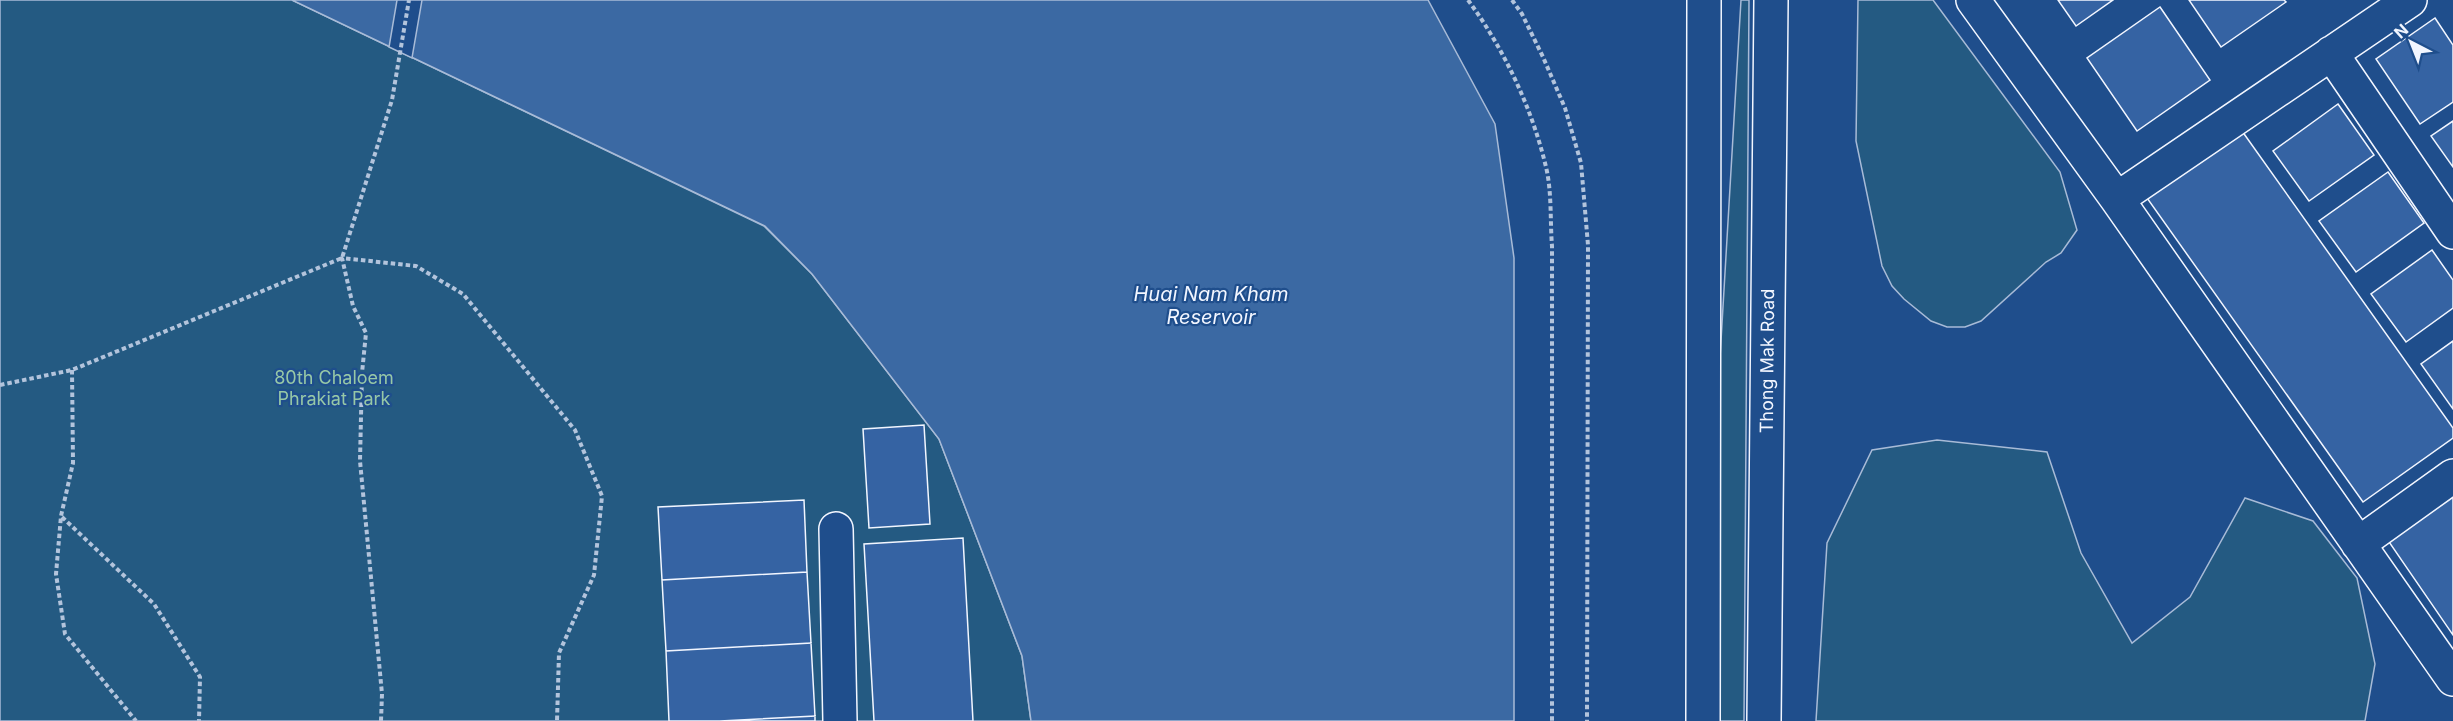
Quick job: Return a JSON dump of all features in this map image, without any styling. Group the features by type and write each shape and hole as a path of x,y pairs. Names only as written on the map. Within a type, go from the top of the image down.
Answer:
{"main road":[{"path":"1703,721 1704,0"},
{"name":"Thong Mak Road","path":"1764,721 1771,0"},
{"path":"1973,0 2117,199 2453,679"},
{"path":"2117,199 2410,0"},
{"path":"2331,53 2453,232"},
{"path":"2358,544 2453,476"},
{"path":"836,530 840,721"}],"path":[{"path":"381,721 382,694 360,461 362,373 366,333 353,306 342,258 392,99 409,0"},
{"path":"1468,0 1492,32 1511,71 1531,120 1547,169 1552,246 1552,721"},
{"path":"1512,0 1522,14 1543,57 1564,108 1581,163 1588,245 1587,721"},
{"path":"0,386 72,370 342,258 416,266 463,294 575,430 603,496 594,575 559,653 557,721"},
{"path":"72,370 73,463 62,516 56,574 65,634 136,721"},
{"path":"62,516 154,604 200,677 200,721"}],"green space":[{"name":"80th Chaloem Phrakiat Park","path":"0,0 292,0 764,226 812,274 939,439 1022,656 1031,721 0,721"},
{"path":"1741,0 1749,0 1744,721 1719,721 1720,358"},
{"path":"1858,0 1933,0 2060,172 2077,230 2061,253 2046,262 1981,321 1965,327 1947,327 1931,321 1892,286 1882,266 1856,141"},
{"path":"1937,440 2047,452 2081,553 2132,643 2190,597 2245,498 2313,521 2357,578 2375,664 2365,721 1816,721 1827,543 1872,450"}],"water":[{"name":"Huai Nam Kham Reservoir","path":"292,0 1428,0 1495,124 1514,258 1514,721 1031,721 1022,656 939,439 812,274 765,226"}],"pier":[{"path":"397,0 422,0 412,58 389,47"}],"building":[{"path":"2058,0 2113,0 2076,26"},
{"path":"2189,0 2284,0 2286,2 2221,47"},
{"path":"2160,7 2210,80 2137,131 2087,58"},
{"path":"2435,18 2453,45 2453,102 2420,124 2376,59"},
{"path":"2338,104 2374,155 2309,201 2273,151"},
{"path":"2453,121 2453,167 2431,136"},
{"path":"2242,131 2453,428 2453,438 2363,502 2147,198"},
{"path":"2388,172 2424,223 2356,272 2319,221"},
{"path":"2432,250 2453,280 2453,308 2406,342 2371,294"},
{"path":"2453,341 2453,409 2421,364"},
{"path":"924,425 930,524 869,528 863,429"},
{"path":"2453,492 2453,635 2387,539"},
{"path":"804,500 807,572 662,580 658,507"},
{"path":"963,538 973,721 874,721 864,544"},
{"path":"807,572 811,643 666,651 662,580"},
{"path":"811,643 815,716 669,721 666,651"},
{"path":"815,716 815,721 720,721"}]}
